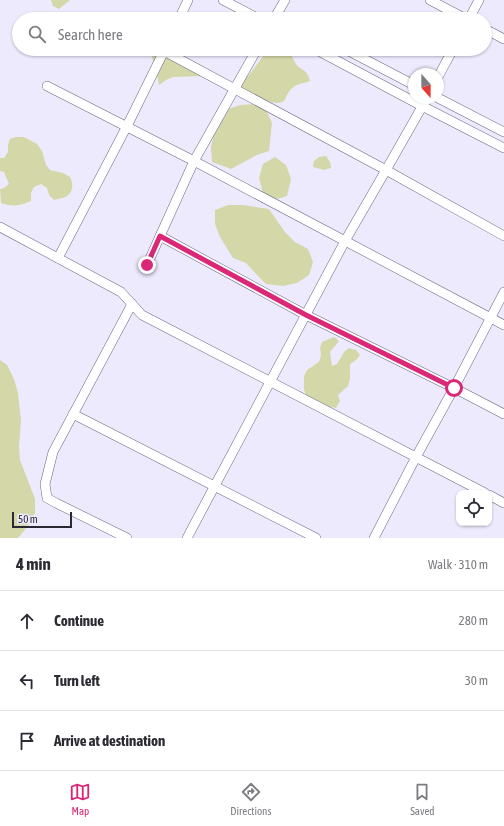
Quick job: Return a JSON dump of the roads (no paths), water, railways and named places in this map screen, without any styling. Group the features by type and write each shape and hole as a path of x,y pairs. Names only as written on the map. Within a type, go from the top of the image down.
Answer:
{"street":[{"path":"182,12 188,0"},
{"path":"223,0 246,12"},
{"path":"278,12 285,0"},
{"path":"430,0 453,12"},
{"path":"471,12 479,0"},
{"path":"492,33 504,39"},
{"path":"58,258 127,126 161,56"},
{"path":"175,56 386,170 504,236"},
{"path":"147,265 194,161 253,56"},
{"path":"329,56 408,94"},
{"path":"358,56 408,82"},
{"path":"443,68 449,56"},
{"path":"47,86 194,161 504,325"},
{"path":"444,101 504,132"},
{"path":"187,538 345,241 423,104"},
{"path":"427,104 504,148"},
{"path":"0,227 121,292 142,315 479,490"},
{"path":"160,236 306,315 504,414"},
{"path":"374,538 504,292"},
{"path":"127,538 47,498 45,484 52,452 132,304"},
{"path":"73,414 316,538"},
{"path":"492,497 504,503"}]}
